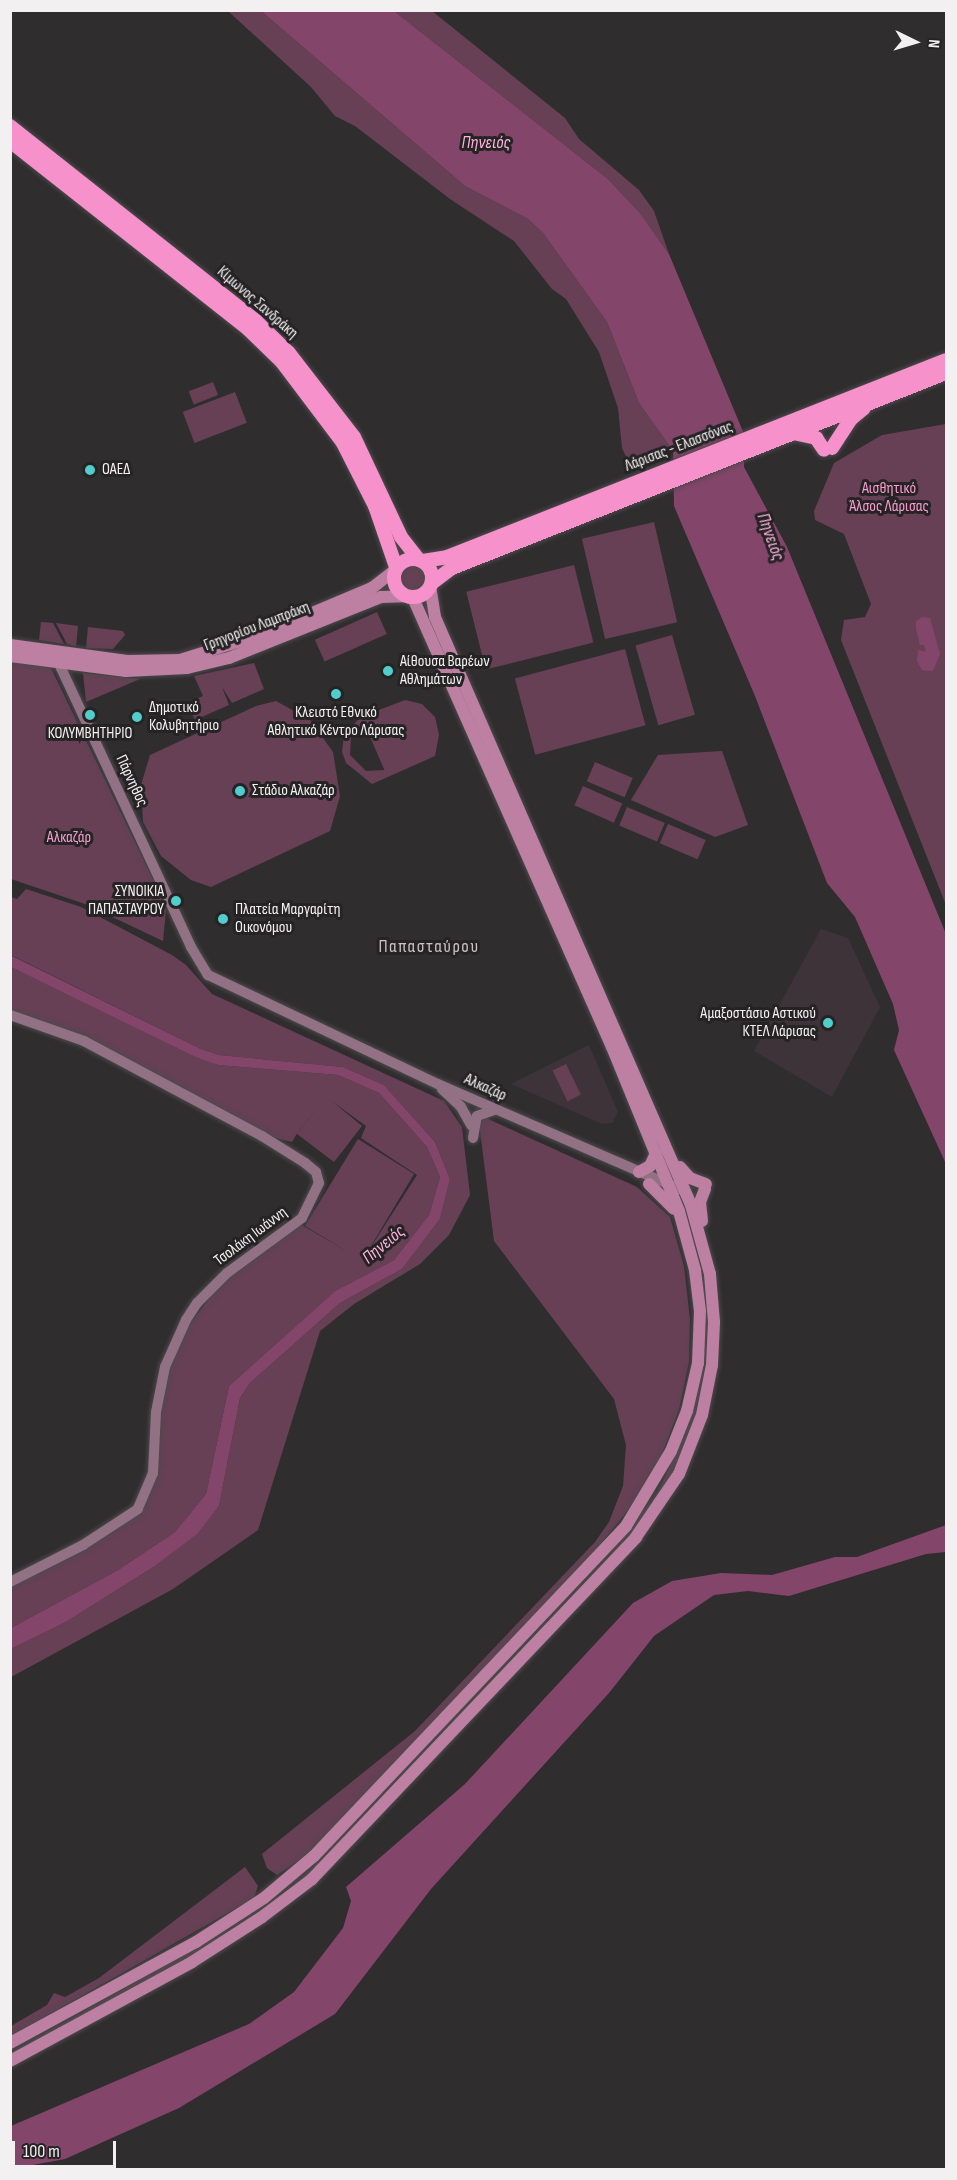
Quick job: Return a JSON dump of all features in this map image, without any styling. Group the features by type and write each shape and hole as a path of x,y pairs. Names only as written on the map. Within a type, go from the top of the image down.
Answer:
{"highway":[{"name":"Κίμωνος Σανδράκη","path":"10,126 255,320 290,352 354,437 401,537 421,560"},
{"name":"Κίμωνος Σανδράκη","path":"10,141 248,329 282,362 322,412 348,453 375,507 396,568"},
{"name":"Λάρισας - Ελασσόνας","path":"421,560 440,566 758,440 946,360"},
{"name":"Λάρισας - Ελασσόνας","path":"758,440 791,434 946,372"},
{"path":"791,434 816,438 828,449 851,419 870,402"},
{"path":"406,559 421,560 431,570 431,584 409,597 394,585 396,568 406,559"},
{"name":"Λάρισας - Ελασσόνας","path":"431,584 440,566"}],"main road":[{"name":"Γρηγορίου Λαμπράκη","path":"61,661 146,662 200,656 372,588 396,568"},
{"path":"431,584 435,617 670,1151 702,1240"},
{"name":"Γρηγορίου Λαμπράκη","path":"10,645 61,661 139,671 199,666 229,658 367,602 409,597"},
{"path":"10,2043 196,1942 293,1875 368,1802 626,1526 671,1451 696,1372 698,1284 685,1229 671,1190 409,597"},
{"name":"Γρηγορίου Λαμπράκη","path":"10,656 34,654"},
{"path":"10,2061 192,1962 292,1896 342,1850 655,1514 679,1474 708,1393 714,1322 702,1240 700,1202 706,1187 690,1179 670,1151"},
{"path":"639,1172 650,1166 656,1153"},
{"path":"650,1184 671,1205 685,1229"}],"street":[{"name":"Πάρνηθος","path":"61,661 173,906"},
{"name":"Αλκαζάρ","path":"173,906 196,959 217,982 438,1084 625,1168 639,1172 671,1190"},
{"name":"Τσολάκη Ιωάννη","path":"10,1015 84,1041 261,1136 305,1162 316,1172 320,1183 302,1218 227,1273 197,1303 186,1320 165,1367 156,1412 153,1473 138,1509 67,1554 10,1582"},
{"path":"438,1084 461,1107 471,1125"},
{"path":"473,1138 477,1116 496,1110"},
{"name":"Αλκαζάρ","path":"625,1168 650,1184 687,1195"}],"shaded area":[{"path":"821,929 848,938 880,1007 832,1097 754,1051"},
{"path":"589,1045 618,1112 612,1123 602,1124 511,1084"}],"green space":[{"path":"228,11 261,11 465,186 528,219 543,233 607,322 639,403 673,451 632,469 622,448 618,408 599,352 566,299 552,289 514,241 450,199 355,126 335,116 311,87"},
{"path":"394,11 432,11 565,118 579,139 639,190 654,211 669,254 640,213 608,179"},
{"path":"213,382 218,395 194,404 189,391"},
{"path":"235,392 247,423 195,443 183,412"},
{"name":"Αισθητικό Άλσος Λάρισας","path":"946,424 946,905 841,640 844,620 865,617 871,604 844,534 815,520 814,511 834,463 882,435"},
{"path":"654,522 677,622 605,639 582,539"},
{"path":"574,565 593,643 486,669 466,592"},
{"path":"413,566 422,570 426,579 422,588 413,592 404,588 400,579 404,570"},
{"path":"377,612 387,634 325,662 315,640"},
{"path":"41,622 53,623 64,644 39,640"},
{"path":"56,623 78,626 76,646 67,644"},
{"path":"88,627 123,631 125,635 113,649 86,648"},
{"path":"672,635 695,715 658,725 635,645"},
{"path":"625,649 645,725 535,755 515,679"},
{"name":"Αλκαζάρ","path":"10,662 51,668 162,898 158,905 166,910 163,941 85,904 11,879"},
{"path":"254,663 264,689 232,703 222,687 229,705 195,720 187,703 203,696 194,676"},
{"path":"83,673 140,679 86,702"},
{"path":"405,700 422,704 435,717 439,735 435,756 372,784 346,763 342,752 344,734 361,717","holes":["364,723 384,770 366,771 350,755 351,737"]},
{"name":"Στάδιο Αλκαζάρ","path":"276,701 310,720 333,752 340,796 330,831 211,887 191,880 161,856 143,822 141,785 150,755 256,706"},
{"path":"722,751 748,825 715,837 631,800 658,755"},
{"path":"595,762 633,778 625,797 587,781"},
{"path":"583,786 622,803 614,823 574,805"},
{"path":"627,807 665,823 657,841 619,825"},
{"path":"668,824 706,840 698,859 660,843"},
{"path":"26,889 81,907 172,955 186,965 212,994 444,1101 462,1127 470,1195 449,1235 420,1264 354,1304 320,1331 258,1530 173,1589 11,1677 11,1649 66,1622 155,1566 197,1533 219,1506 240,1398 250,1383 340,1303 402,1269 440,1219 450,1179 435,1142 384,1085 343,1067 219,1055 201,1049 11,955 11,897 17,899"},
{"path":"11,967 218,1065 338,1075 379,1093 427,1147 440,1177 429,1215 394,1260 335,1291 229,1386 206,1494 175,1532 118,1570 11,1628 11,1585 143,1505 170,1366 184,1332 220,1284 300,1224 350,1253 305,1226 358,1139 414,1174 362,1261 417,1175 361,1138 366,1126 333,1102 362,1126 334,1162 297,1134 323,1100 296,1135 292,1142 276,1138 164,1081 11,1014"},
{"path":"566,1064 581,1095 567,1101 553,1071"},
{"path":"486,1118 637,1187 670,1217 684,1266 690,1319 689,1362 679,1409 660,1459 629,1509 596,1549 342,1819 302,1858 277,1875 267,1868 262,1854 415,1731 595,1542 609,1522 623,1486 626,1445 614,1399 494,1241 479,1123"},
{"path":"703,1272 709,1341 695,1418 681,1456 655,1504 607,1564 347,1840 293,1890 225,1938 11,2057 10,2053 245,1921 287,1891 335,1847 606,1560 658,1492 690,1421 703,1362 705,1317 700,1273"},
{"path":"245,1867 258,1886 254,1898 11,2036 11,2026 47,2005 54,1993 65,1997 99,1978"}],"water":[{"name":"Πηνειός","path":"261,11 394,11 608,179 640,213 669,254 744,434 744,467 787,547 946,934 946,1164 894,1050 899,1030 893,1004 855,917 827,883 755,696 674,506 673,451 639,403 607,322 543,233 528,219 465,186"},
{"path":"922,617 930,618 940,654 933,671 922,670 917,661 918,650 926,652 924,645 920,645 916,628 916,621"},
{"name":"Πηνειός","path":"10,955 201,1049 219,1055 343,1067 384,1085 435,1142 450,1179 440,1219 402,1269 340,1303 250,1383 240,1398 219,1506 197,1534 155,1566 66,1622 11,1649 11,1628 118,1570 175,1532 206,1494 229,1386 335,1291 394,1260 429,1215 440,1177 427,1147 379,1093 338,1075 218,1065 196,1057 11,967"},
{"path":"946,1525 946,1552 926,1554 789,1596 748,1591 714,1595 654,1636 609,1693 431,1889 335,2014 179,2108 65,2159 11,2169 11,2126 249,2024 294,1992 343,1928 351,1901 346,1887 465,1784 633,1603 672,1581 721,1573 772,1575 835,1557 857,1557"}],"place":[{"name":"ΟΑΕΔ","path":"90,470"},
{"name":"Αίθουσα Βαρέων Αθλημάτων","path":"388,671"},
{"name":"Κλειστό Εθνικό Αθλητικό Κέντρο Λάρισας","path":"336,694"},
{"name":"ΚΟΛΥΜΒΗΤΗΡΙΟ","path":"90,715"},
{"name":"Δημοτικό Κολυβητήριο","path":"137,717"},
{"name":"Στάδιο Αλκαζάρ","path":"240,791"},
{"name":"ΣΥΝΟΙΚΙΑ ΠΑΠΑΣΤΑΥΡΟΥ","path":"176,901"},
{"name":"Πλατεία Μαργαρίτη Οικονόμου","path":"223,919"},
{"name":"Αμαξοστάσιο Αστικού ΚΤΕΛ Λάρισας","path":"828,1023"}],"district":[{"name":"Παπασταύρου","path":"429,947"}]}
